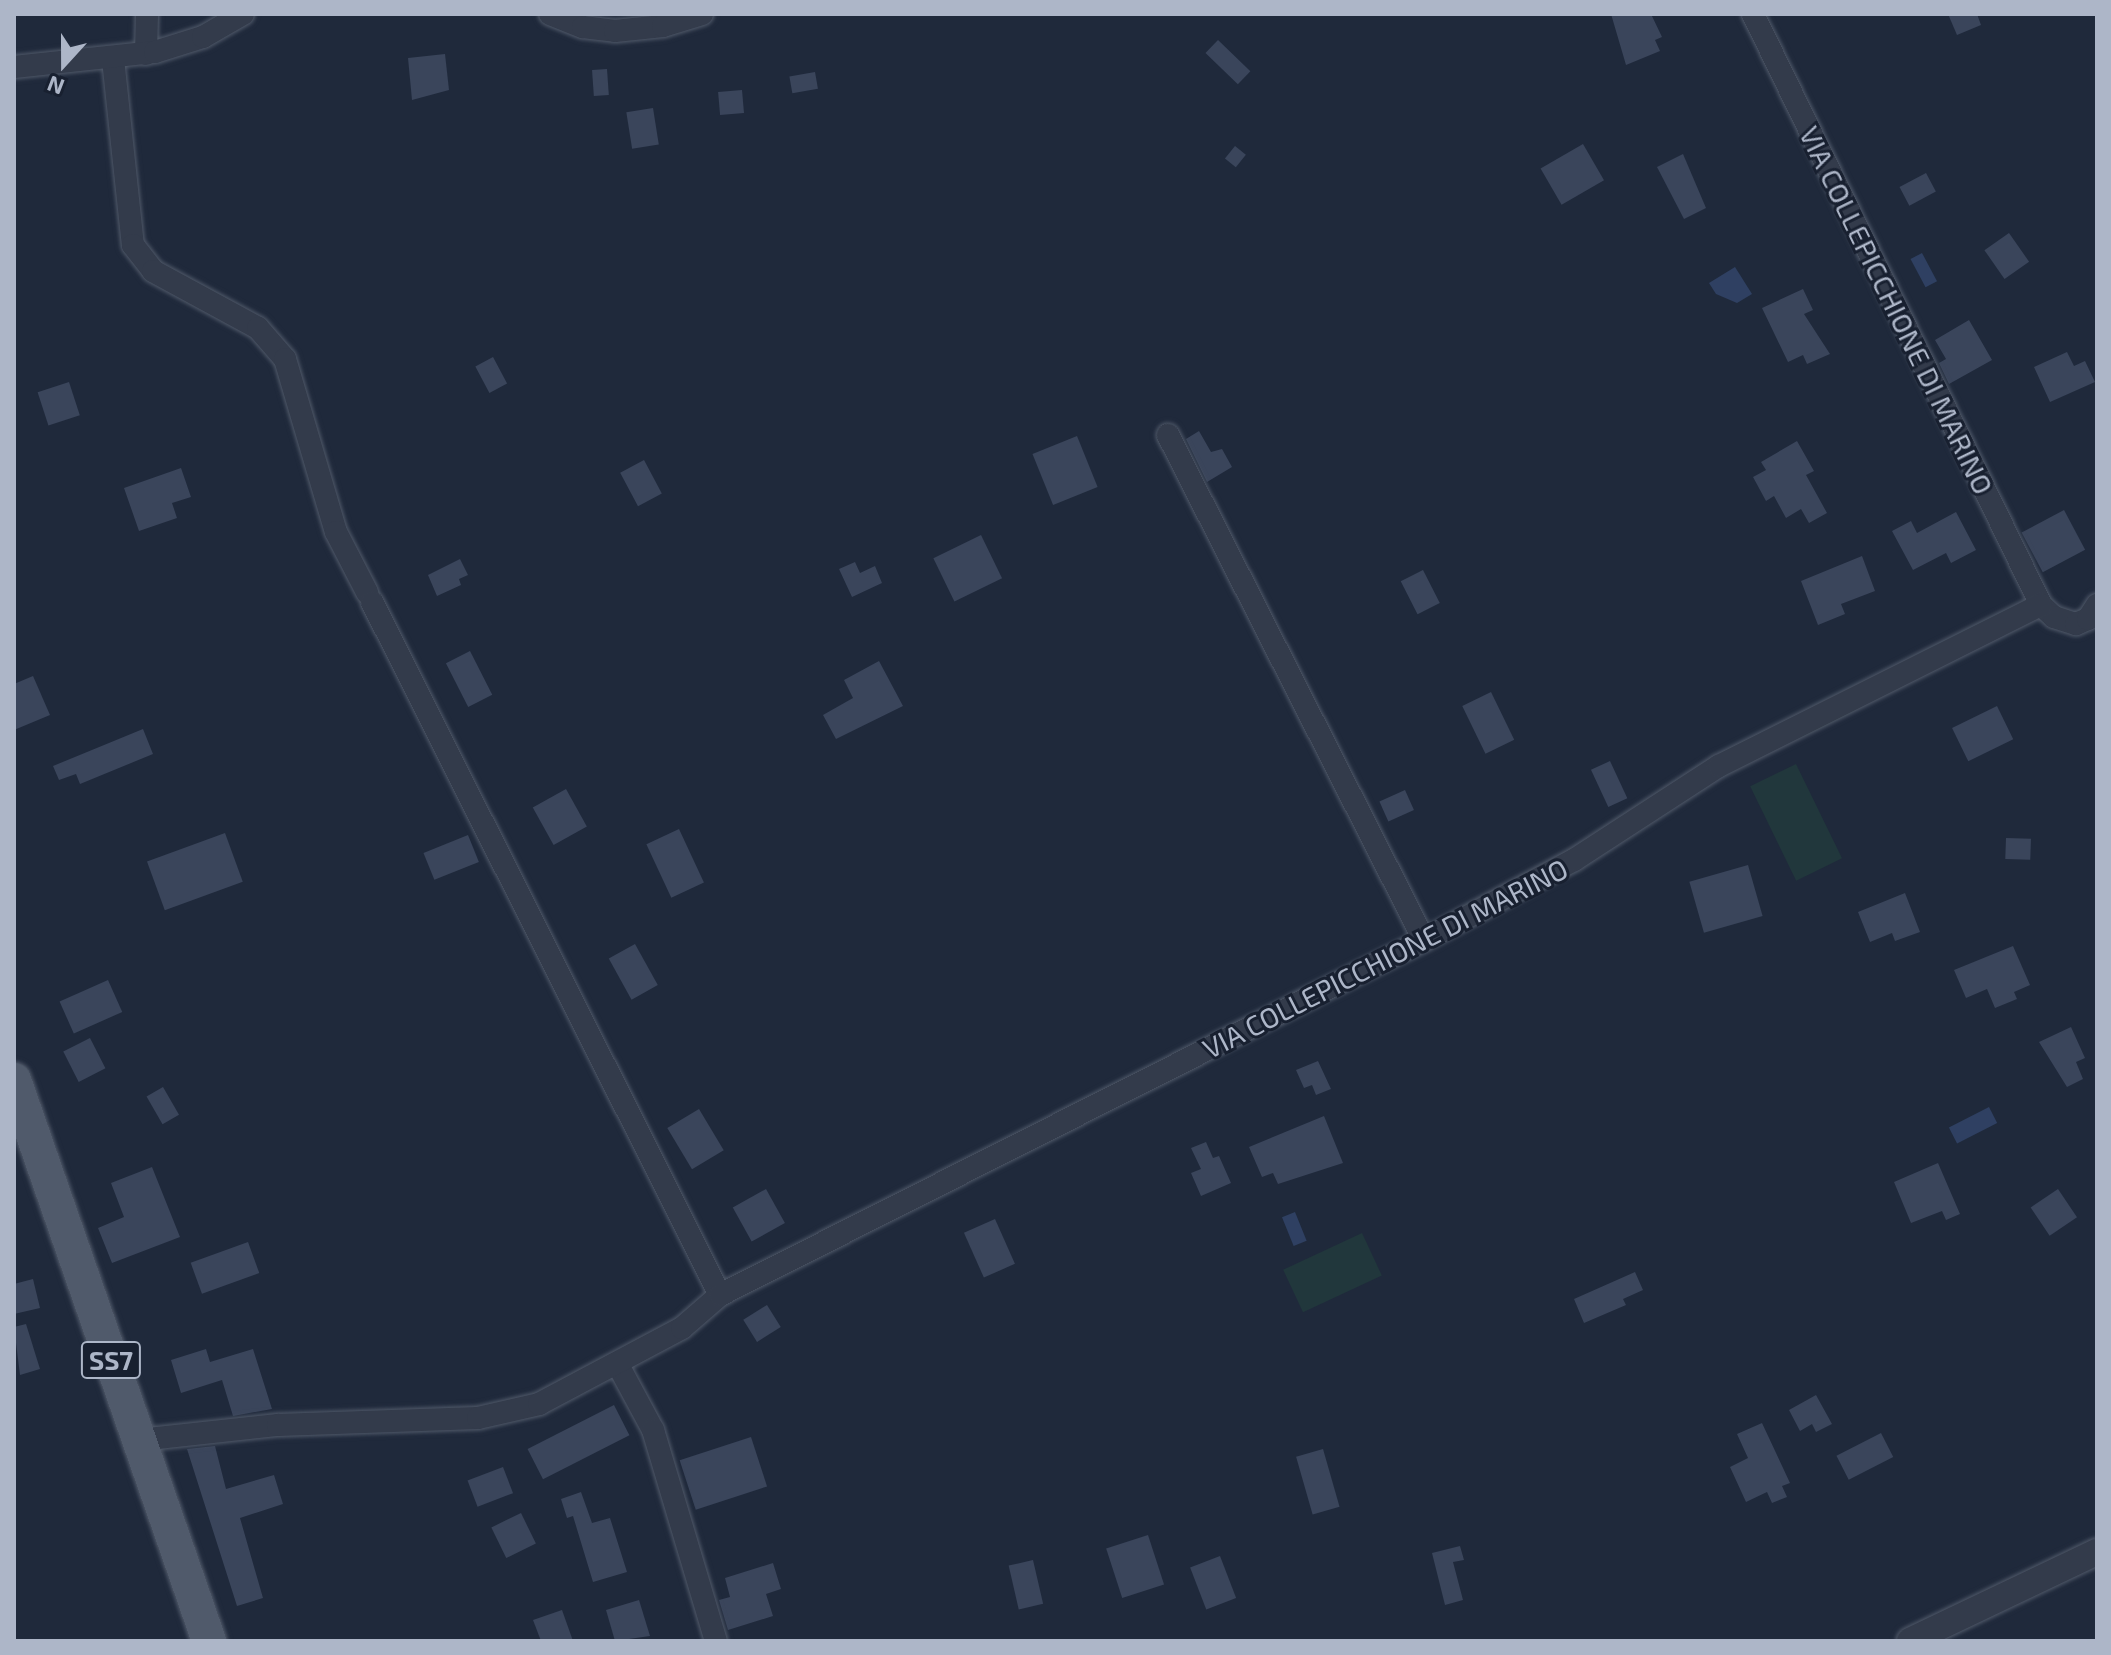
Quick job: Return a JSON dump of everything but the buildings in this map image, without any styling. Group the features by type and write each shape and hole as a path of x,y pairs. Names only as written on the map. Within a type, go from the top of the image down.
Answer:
{"main road":[{"name":"SS7","path":"14,1080 209,1641"}],"street":[{"path":"146,54 147,14"},
{"path":"14,67 146,54 189,43 243,14"},
{"path":"550,14 615,31 663,26 702,14"},
{"name":"VIA COLLEPICCHIONE DI MARINO","path":"139,1440 289,1424 492,1416 539,1404 618,1365 691,1323 720,1295 1424,940 1574,860 1719,766 2041,605 1753,14"},
{"path":"113,59 133,245 153,271 258,328 285,359 336,532 720,1295"},
{"path":"1168,435 1424,940"},
{"path":"2041,605 2054,617 2076,624 2088,619 2097,605"},
{"path":"618,1365 653,1430 716,1641"},
{"path":"1910,1641 2097,1552"}],"green space":[{"path":"1796,764 1842,858 1796,881 1750,786"},
{"path":"1362,1233 1382,1276 1303,1312 1283,1270"}],"water":[{"path":"1922,253 1937,281 1926,287 1911,259"},
{"path":"1735,267 1752,294 1737,303 1716,294 1709,283"},
{"path":"1989,1107 1997,1123 1957,1143 1949,1127"},
{"path":"1295,1212 1307,1241 1294,1246 1282,1217"}]}
